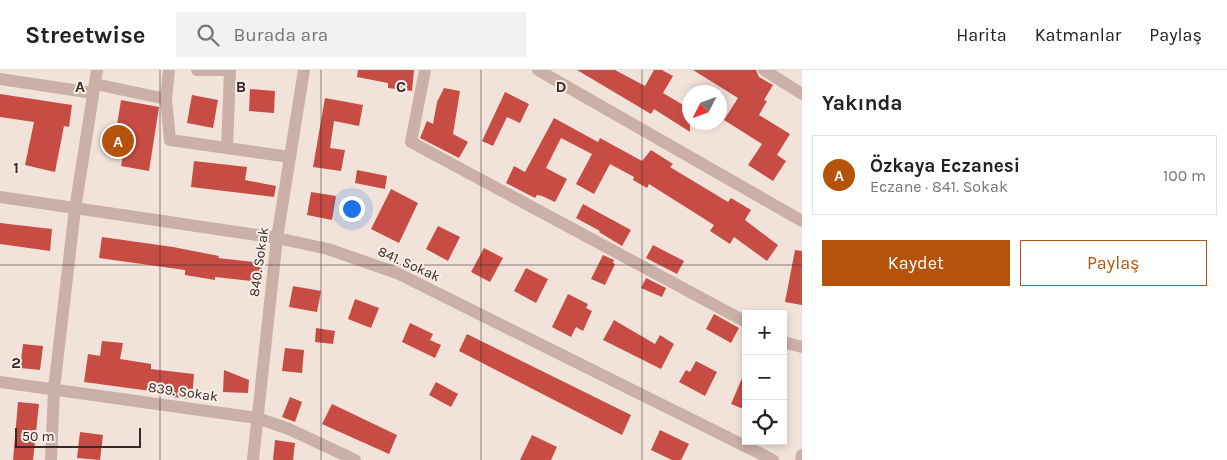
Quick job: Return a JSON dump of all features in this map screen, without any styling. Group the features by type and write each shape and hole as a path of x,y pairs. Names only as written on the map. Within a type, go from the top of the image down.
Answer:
{"street":[{"path":"51,460 54,389 75,209 98,70"},
{"path":"169,70 166,99 170,140 290,157"},
{"path":"197,70 230,70 227,148"},
{"name":"840. Sokak","path":"253,460 277,238 304,70"},
{"path":"425,70 411,142 742,320"},
{"path":"538,70 802,221"},
{"path":"764,70 802,94"},
{"path":"0,79 166,99"},
{"name":"841. Sokak","path":"0,197 277,238 328,249 397,273 773,460"},
{"path":"787,343 802,347"},
{"name":"839. Sokak","path":"0,382 257,418 289,429 355,460"},
{"path":"801,460 802,455"}],"building":[{"path":"358,70 414,70 412,91 388,88 388,83 357,77"},
{"path":"577,70 615,70 645,86 654,70 662,70 673,76 663,93 682,104 682,127 654,109 651,114"},
{"path":"693,70 756,70 759,77 773,85 764,100 767,101 759,115 790,134 777,155 786,161 773,181 748,165 762,144 727,122 727,115 738,98 727,91 727,85 717,85"},
{"path":"444,88 460,91 453,134 468,142 459,158 420,138 427,121 433,124 437,102"},
{"path":"250,89 275,91 274,113 249,111"},
{"path":"505,92 529,104 520,123 507,117 493,146 482,141"},
{"path":"0,94 72,105 69,127 64,126 55,172 25,165 34,122 0,117"},
{"path":"192,95 218,100 213,128 187,123"},
{"path":"325,98 363,105 359,126 334,121 330,148 345,150 341,171 313,167"},
{"path":"121,100 159,107 149,171 121,166 128,127 117,125"},
{"path":"554,118 598,142 600,138 642,161 651,150 673,164 670,167 728,202 731,198 751,210 745,220 778,245 767,261 734,237 730,244 710,231 714,225 649,184 647,188 633,180 634,177 610,164 594,194 576,184 592,154 561,138 546,168 567,179 555,202 537,195 535,198 506,183 514,166 525,172"},
{"path":"194,161 247,167 245,180 276,186 274,197 191,187"},
{"path":"357,170 387,176 385,189 355,183"},
{"path":"391,189 418,203 399,243 371,229"},
{"path":"311,192 336,196 332,220 307,215"},
{"path":"583,204 631,230 622,246 576,218"},
{"path":"0,223 52,229 50,251 0,244"},
{"path":"438,226 460,237 448,261 426,249"},
{"path":"102,237 173,247 219,256 218,258 262,263 260,282 215,277 215,280 185,275 185,270 99,258"},
{"path":"653,245 684,261 677,274 646,258"},
{"path":"484,248 503,258 490,282 471,272"},
{"path":"795,250 802,251 802,305 785,302"},
{"path":"603,255 614,260 613,263 615,264 605,285 591,279"},
{"path":"526,268 548,279 536,303 514,291"},
{"path":"646,278 666,288 662,297 641,288"},
{"path":"293,286 321,291 317,312 289,307"},
{"path":"568,294 588,304 586,308 592,311 583,331 576,327 571,337 552,327"},
{"path":"355,299 379,308 371,328 348,319"},
{"path":"714,314 739,328 731,343 706,329"},
{"path":"614,320 655,344 660,335 674,344 661,369 603,340"},
{"path":"410,323 433,334 430,340 441,345 435,358 402,342"},
{"path":"316,328 335,331 333,344 315,342"},
{"path":"467,334 631,415 622,435 459,351"},
{"path":"102,341 123,343 120,359 151,364 151,369 194,374 192,399 173,397 173,394 84,382 88,354 100,356"},
{"path":"23,344 43,346 40,370 20,368"},
{"path":"285,348 304,350 302,373 282,371"},
{"path":"696,361 717,372 705,396 679,382 686,370 690,372"},
{"path":"224,370 249,380 248,393 223,392"},
{"path":"742,378 742,408 731,404"},
{"path":"436,382 458,394 451,407 429,395"},
{"path":"290,397 302,402 295,422 282,417"},
{"path":"18,402 39,404 33,460 13,460"},
{"path":"332,404 397,435 389,454 322,424"},
{"path":"660,430 689,444 681,460 672,460 651,450"},
{"path":"80,432 103,435 100,460 77,458"},
{"path":"532,435 557,447 551,460 520,460"},
{"path":"275,440 295,443 293,460 273,460"}],"place":[{"name":"Özkaya Eczanesi","path":"118,141"}]}
